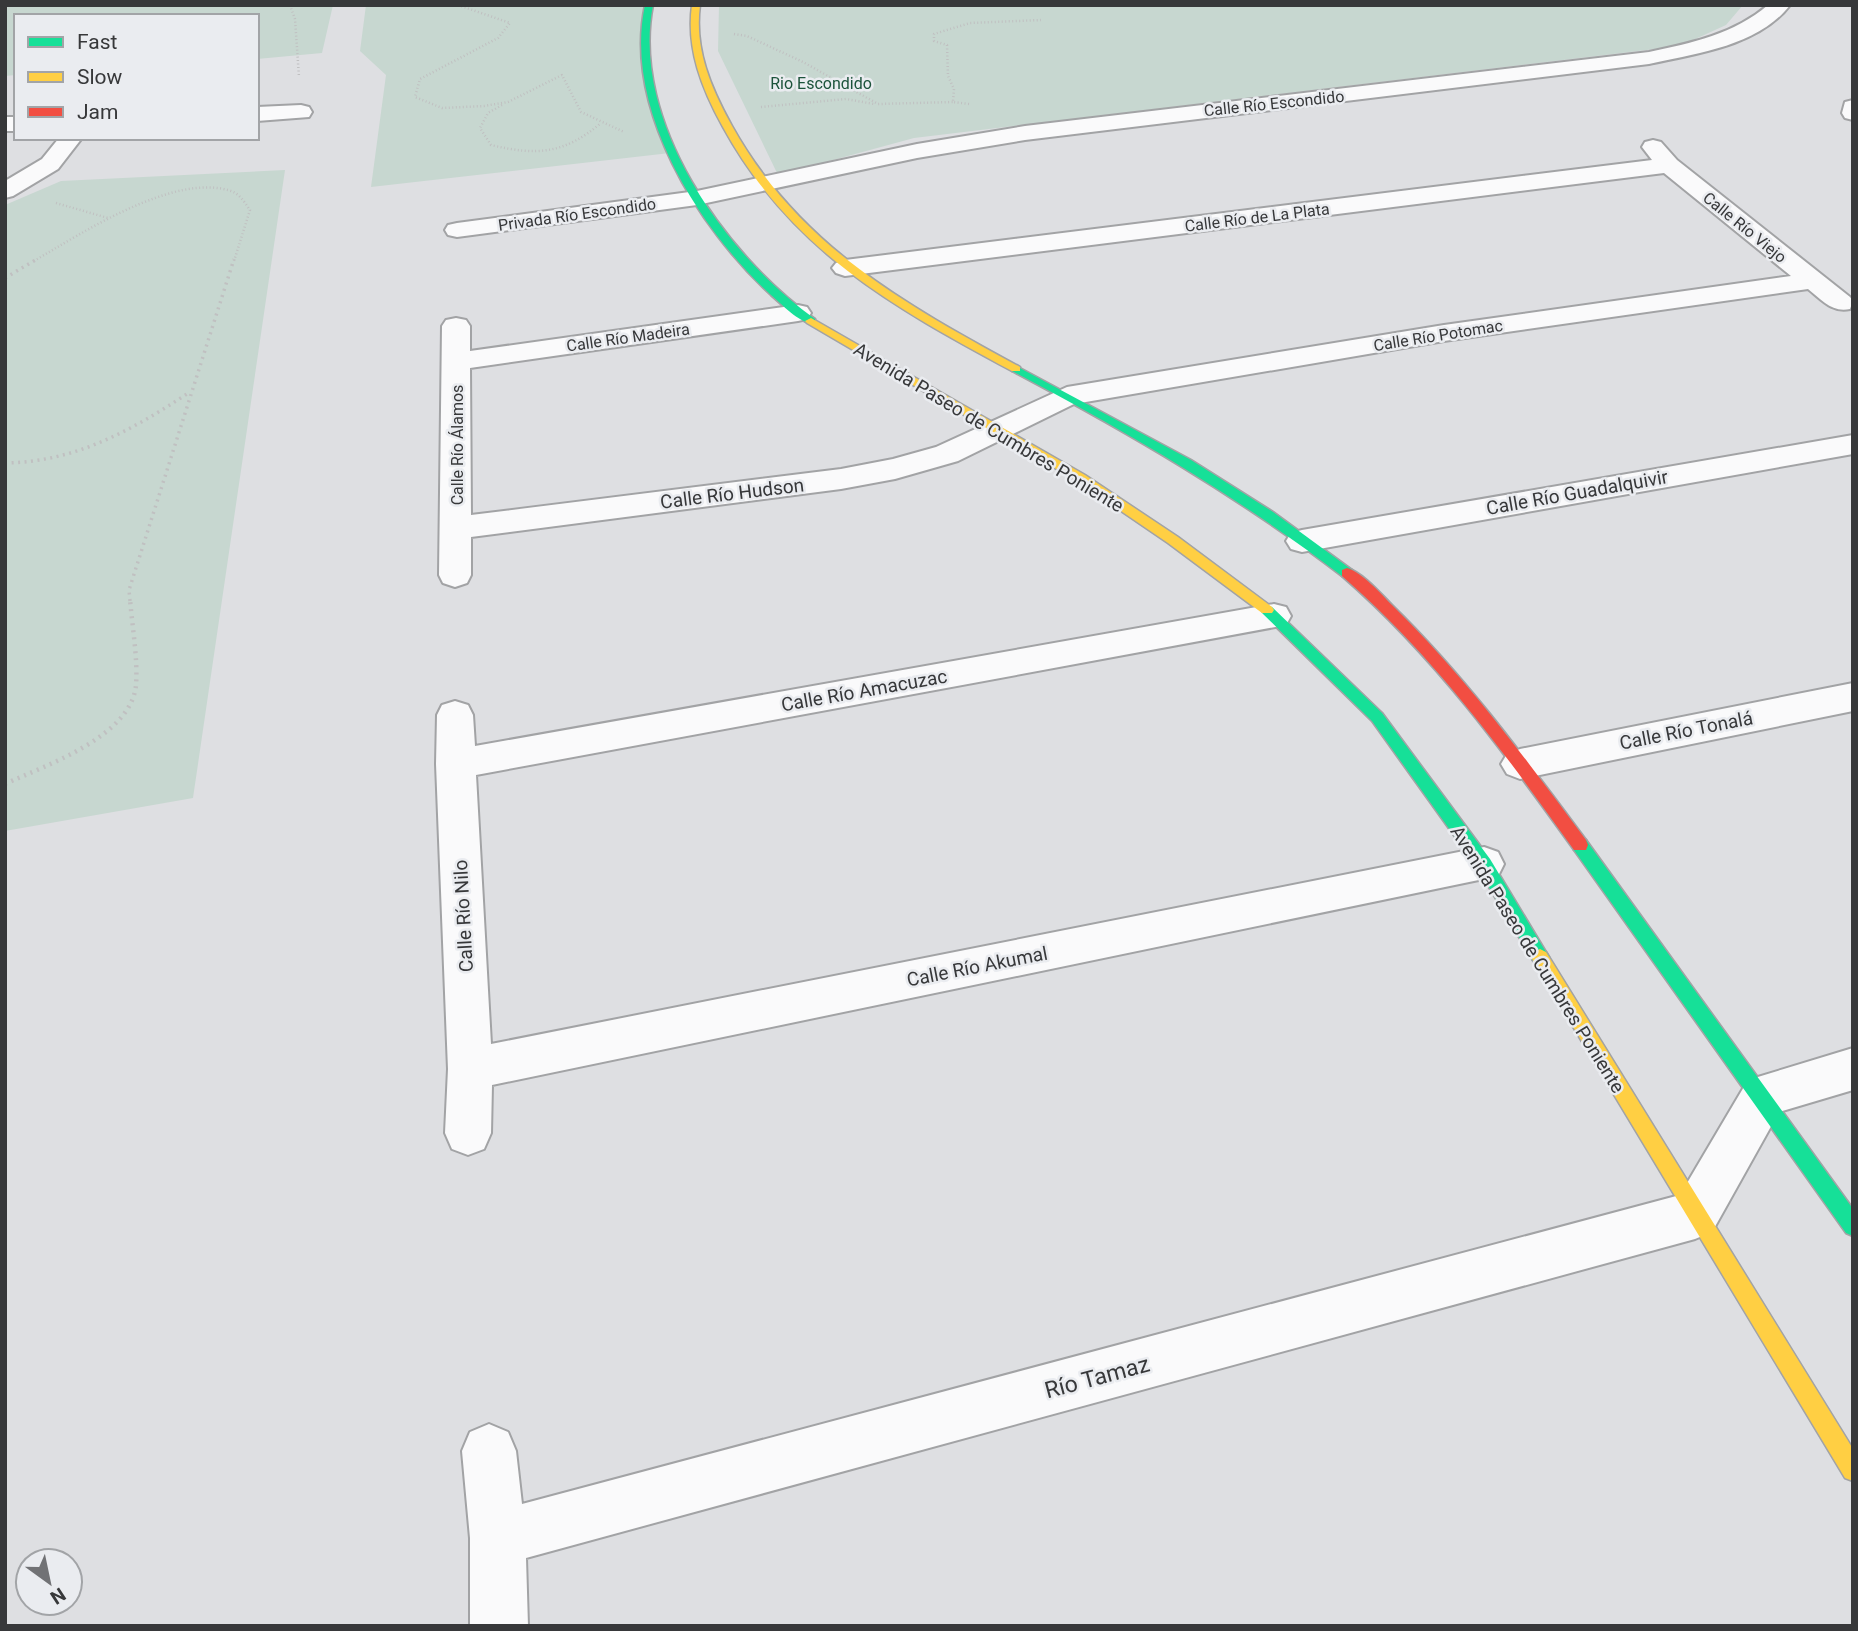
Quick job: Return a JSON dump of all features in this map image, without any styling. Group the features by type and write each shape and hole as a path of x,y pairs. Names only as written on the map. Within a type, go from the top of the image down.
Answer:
{"street":[{"name":"Avenida Paseo de Cumbres Poniente","path":"649,5 646,15 645,54 665,137 696,198 753,268 798,313 1081,478 1150,524 1273,616 1377,717 1484,864 1695,1215 1853,1470"},
{"path":"696,5 696,47 722,122 760,186 807,237 845,268 901,306 1202,473 1302,541 1382,603 1448,672 1520,764 1764,1095 1853,1226"},
{"name":"Calle Río Escondido","path":"696,198 1025,133 1649,58 1712,45 1744,32 1780,5"},
{"path":"259,114 301,112"},
{"path":"5,191 50,164 69,140"},
{"name":"Calle Río de La Plata","path":"845,268 1661,156"},
{"name":"Calle Río Viejo","path":"1661,156 1841,303"},
{"name":"Privada Río Escondido","path":"457,230 696,198"},
{"name":"Calle Río Potomac","path":"999,430 1067,396 1444,333 1811,281"},
{"name":"Calle Río Madeira","path":"458,361 798,313"},
{"name":"Calle Río Álamos","path":"455,575 458,361 456,326"},
{"name":"Calle Río Hudson","path":"457,528 895,470 947,454 999,430"},
{"name":"Calle Río Guadalquivir","path":"1302,541 1853,444"},
{"name":"Calle Río Amacuzac","path":"456,764 1273,616"},
{"name":"Calle Río Tonalá","path":"1520,764 1853,697"},
{"name":"Calle Río Nilo","path":"455,715 470,1069 468,1133"},
{"name":"Calle Río Akumal","path":"470,1069 1484,864"},
{"path":"1695,1215 1764,1095 1853,1069"},
{"name":"Río Tamaz","path":"498,1538 1695,1215"},
{"path":"489,1451 498,1538 499,1626"}],"path":[{"path":"290,5 295,19 301,112"},
{"path":"390,5 401,5"},
{"path":"458,5 510,23 498,38 420,79 415,97 442,108 508,102"},
{"path":"953,102 954,89 947,76 947,45 933,41 934,34 943,28 971,24 1041,20"},
{"path":"730,34 747,36 803,62 878,104"},
{"path":"601,123 582,140 545,153 520,152 491,145 480,128 488,113 562,75 581,112 631,135 665,137"},
{"path":"755,99 762,109 846,99 878,104 953,102 978,106"},
{"path":"5,278 108,218 146,202 192,190 212,188 232,191 243,199 250,210 129,590 136,686 124,715 82,749 5,784"},
{"path":"5,463 27,465 66,457 101,444 141,424 191,391"}],"green space":[{"path":"5,5 333,5 322,53 259,59 259,14 14,14 14,75 5,76"},
{"path":"366,5 653,5 641,53 670,153 371,187 386,75 360,51"},
{"name":"Rio Escondido","path":"719,5 1743,5 1726,25 1680,46 914,138 778,175 718,51"},
{"path":"285,170 193,798 5,831 5,205 61,181"}],"traffic: fast":[{"path":"649,5 645,36 651,89 660,123 675,159 707,211 748,264 791,307 811,321"},
{"path":"1016,369 1186,463 1268,515 1347,573"},
{"path":"1267,610 1377,717 1484,864 1540,957"},
{"path":"1580,845 1853,1226"}],"traffic: slow":[{"path":"696,5 694,31 698,58 706,83 743,155 773,196 807,232 843,264 883,293 1016,369"},
{"path":"811,321 1081,478 1173,540 1267,610"},
{"path":"1540,957 1853,1470"}],"traffic: jam":[{"path":"1347,573 1413,634 1443,667 1500,736 1580,845"}]}
